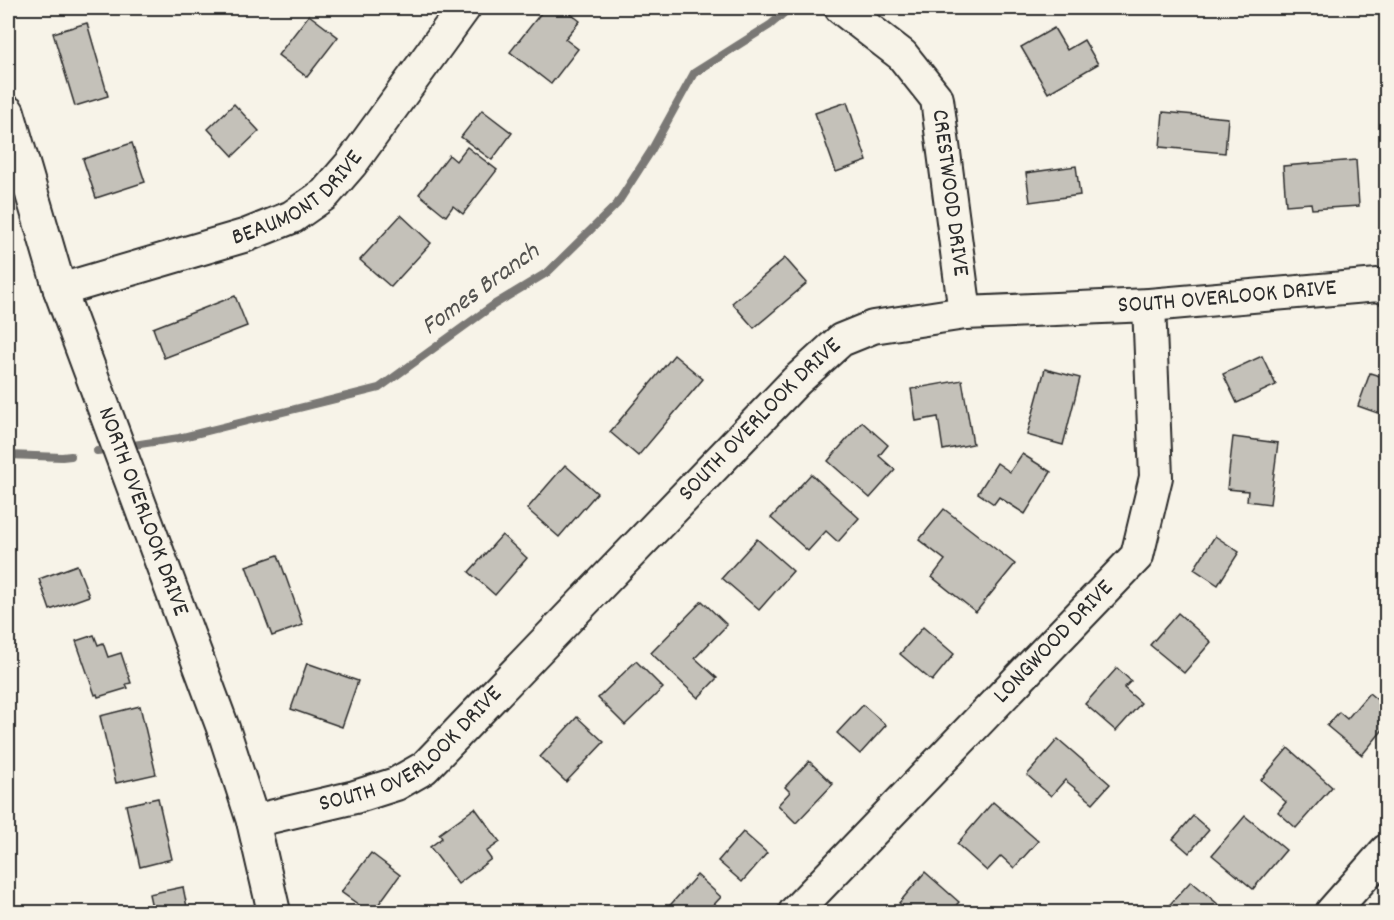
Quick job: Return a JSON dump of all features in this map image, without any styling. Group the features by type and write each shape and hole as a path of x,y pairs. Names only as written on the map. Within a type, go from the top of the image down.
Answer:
{"street":[{"name":"BEAUMONT DRIVE","path":"60,290 247,235 292,217 325,194 351,164 464,8"},
{"name":"CRESTWOOD DRIVE","path":"841,8 902,55 937,99 965,314"},
{"name":"NORTH OVERLOOK DRIVE","path":"8,112 60,290 223,728 253,820 274,912"},
{"name":"SOUTH OVERLOOK DRIVE","path":"253,820 289,814 355,797 396,784 423,768 796,381 841,340 873,327 965,314 1149,305 1378,285 1386,288"},
{"name":"LONGWOOD DRIVE","path":"795,912 1137,556 1156,477 1149,305"},
{"path":"1332,912 1386,851"}],"building":[{"path":"545,8 563,8 580,21 565,39 578,49 551,84 510,52"},
{"path":"309,15 338,37 307,77 278,55"},
{"path":"87,23 108,96 75,106 53,33"},
{"path":"1054,28 1067,50 1084,40 1098,64 1048,93 1021,47"},
{"path":"847,102 867,161 836,172 815,113"},
{"path":"234,104 259,131 233,156 208,129"},
{"path":"482,110 512,133 492,160 461,137"},
{"path":"1163,112 1228,118 1225,153 1160,147"},
{"path":"132,143 145,182 96,198 83,159"},
{"path":"467,147 497,170 463,214 453,206 446,216 419,194 449,155 456,161"},
{"path":"1356,160 1359,206 1312,209 1311,203 1286,205 1283,166"},
{"path":"1076,166 1080,195 1030,202 1026,173"},
{"path":"401,215 431,243 391,287 360,260"},
{"path":"785,258 807,283 754,328 732,303"},
{"path":"235,296 247,326 164,358 153,328"},
{"path":"674,355 703,379 638,456 610,432"},
{"path":"1262,356 1276,385 1237,403 1223,374"},
{"path":"1045,369 1080,378 1063,445 1027,435"},
{"path":"1370,373 1386,378 1386,416 1358,406"},
{"path":"962,380 973,444 943,450 938,417 916,421 911,389"},
{"path":"862,422 888,445 879,456 895,470 870,498 828,461"},
{"path":"1233,437 1278,443 1270,504 1247,501 1248,491 1227,489"},
{"path":"1022,454 1051,472 1025,514 999,497 994,504 978,493 997,463 1010,472"},
{"path":"565,465 597,493 559,537 527,509"},
{"path":"811,474 859,518 838,542 826,531 808,551 771,518"},
{"path":"944,509 1015,564 976,612 932,577 945,560 919,540"},
{"path":"502,535 527,558 495,595 469,572"},
{"path":"1215,536 1239,552 1218,585 1194,569"},
{"path":"757,539 793,571 759,610 722,578"},
{"path":"278,555 303,625 272,636 246,566"},
{"path":"77,565 89,596 50,610 39,579"},
{"path":"702,601 727,625 695,658 717,678 698,698 651,653"},
{"path":"1178,613 1211,642 1184,673 1150,645"},
{"path":"923,627 954,654 932,681 900,654"},
{"path":"94,635 98,645 103,643 108,657 121,653 131,683 126,684 128,688 98,697 97,694 95,695 76,641"},
{"path":"636,661 663,688 625,725 598,698"},
{"path":"307,663 358,681 342,727 291,709"},
{"path":"1117,668 1131,681 1124,688 1141,703 1116,731 1085,704"},
{"path":"1369,693 1386,707 1386,726 1362,755 1327,726 1339,712 1347,719"},
{"path":"863,705 886,725 860,754 837,733"},
{"path":"140,706 156,774 116,783 100,716"},
{"path":"577,717 604,742 566,782 540,757"},
{"path":"1058,739 1110,784 1093,803 1065,780 1051,796 1027,775"},
{"path":"1288,748 1332,787 1296,828 1278,812 1286,802 1261,780"},
{"path":"809,761 833,784 796,823 778,805 790,792 785,787"},
{"path":"158,798 172,859 140,867 126,805"},
{"path":"993,802 1038,841 1014,868 1001,856 987,871 957,844"},
{"path":"475,808 500,842 486,852 491,859 458,884 430,847 442,838 439,834"},
{"path":"1193,816 1209,830 1189,853 1173,839"},
{"path":"1245,816 1286,850 1253,889 1212,855"},
{"path":"743,832 767,853 742,882 718,861"},
{"path":"371,853 400,875 373,912 369,912 341,892"},
{"path":"925,872 959,902 950,912 910,912 899,903"},
{"path":"697,875 721,897 707,912 664,912"},
{"path":"1191,881 1227,912 1163,912"},
{"path":"183,887 188,912 153,912 149,894"}],"waterway":[{"name":"Fomes Branch","path":"127,446 179,438 379,388 495,304 548,272 617,204 651,151 694,73 770,25 790,8"},
{"name":"Fomes Branch","path":"97,451 112,449"},
{"name":"Fomes Branch","path":"8,455 71,456"}]}
